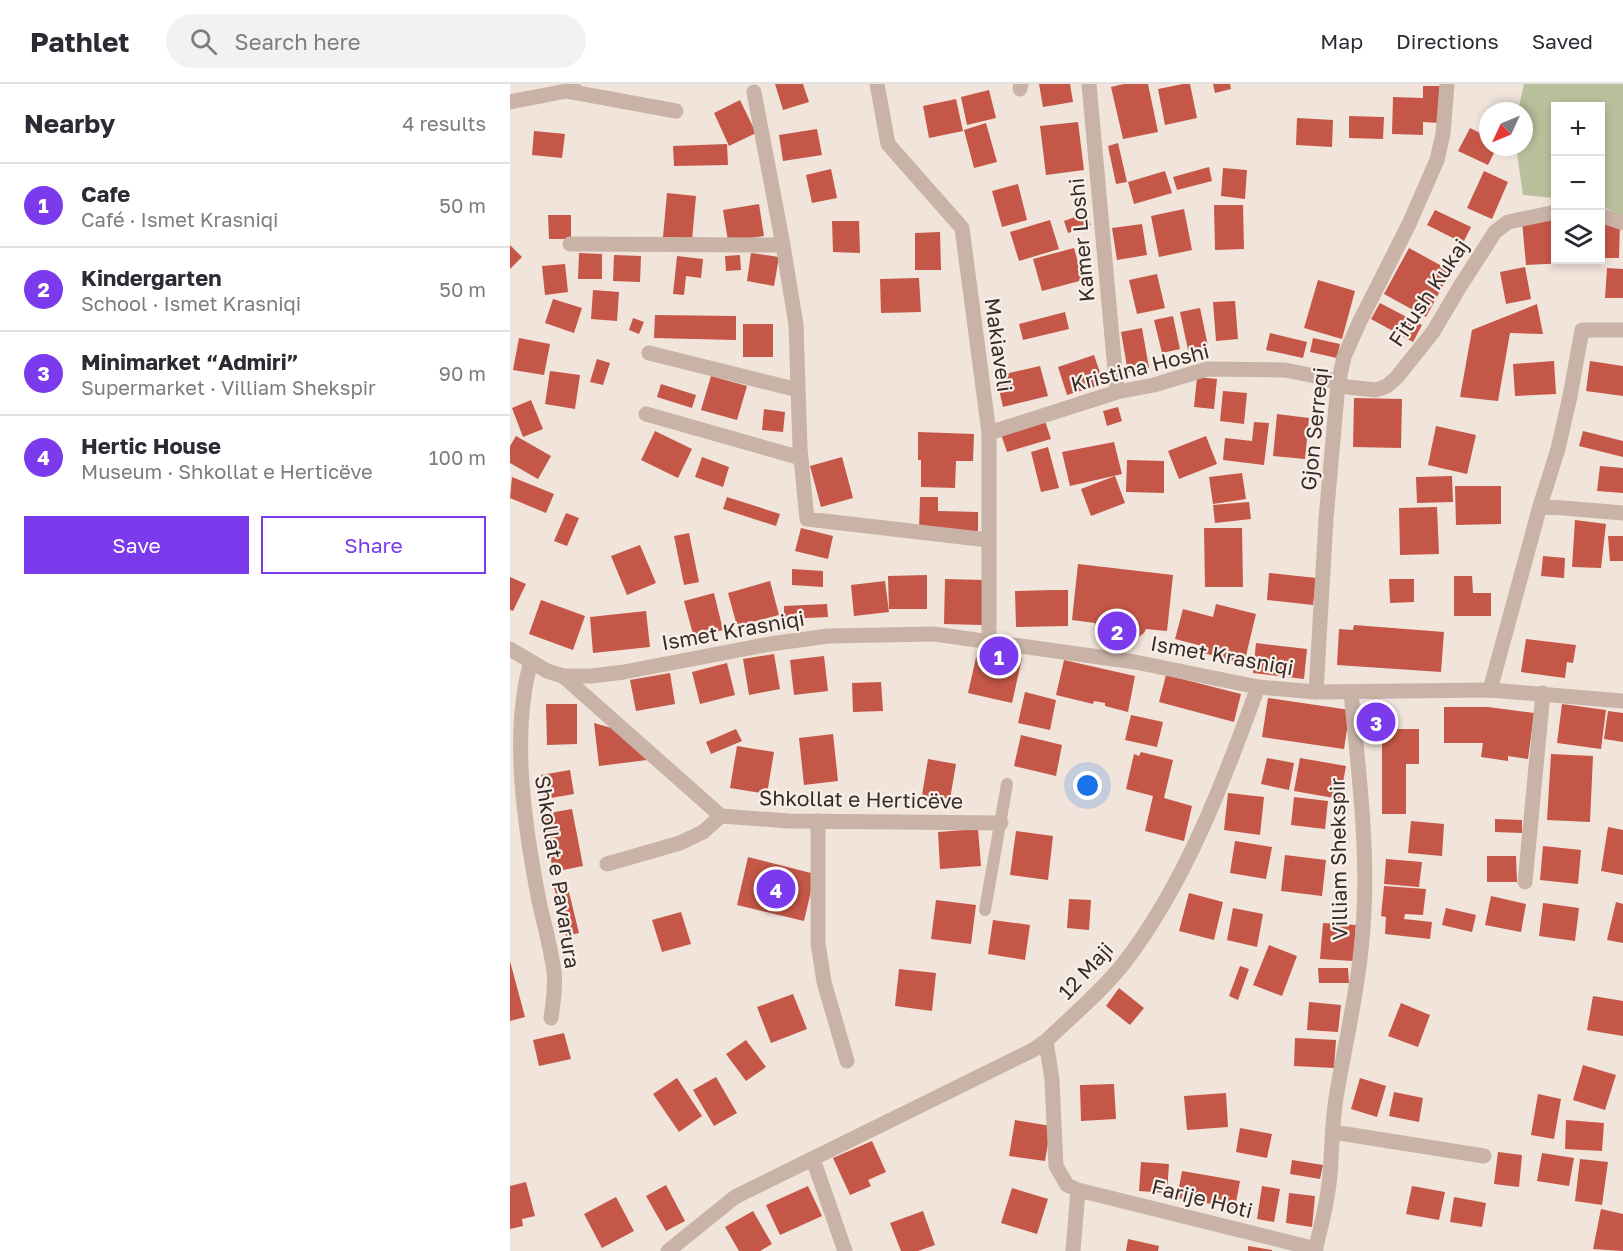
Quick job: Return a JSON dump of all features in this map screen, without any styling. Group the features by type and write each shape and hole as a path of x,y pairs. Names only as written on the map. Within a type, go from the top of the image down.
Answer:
{"street":[{"path":"510,102 567,91 582,84"},
{"name":"Makiaveli","path":"877,84 888,144 962,228 989,433 989,641"},
{"name":"Kamer Loshi","path":"1089,84 1117,392"},
{"name":"Gjon Serreqi","path":"1316,692 1326,519 1338,384 1344,357 1359,323 1413,216 1437,160 1443,134 1447,84"},
{"path":"567,91 676,111"},
{"path":"754,92 796,325 801,458 807,519 988,540"},
{"name":"Fitush Kukaj","path":"1338,384 1363,390 1376,390 1387,386 1433,332 1458,288 1495,232 1508,222 1551,213"},
{"path":"1605,217 1623,223"},
{"path":"570,244 783,245"},
{"path":"1490,690 1540,506 1558,449 1582,330 1623,330"},
{"path":"649,353 798,390"},
{"name":"Kristina Hoshi","path":"989,433 1117,392 1154,385 1207,369 1285,370 1325,378 1338,384"},
{"path":"646,414 801,458"},
{"path":"1540,506 1623,513"},
{"name":"Ismet Krasniqi","path":"510,649 547,671 562,676 591,676 828,636 934,634 1135,663 1258,687 1316,692 1490,690 1623,701"},
{"name":"Shkollat e Pavarura","path":"531,662 524,681 518,763 531,858 554,972 551,1018"},
{"path":"562,676 721,816 703,832 680,843 607,864"},
{"name":"12 Maji","path":"668,1251 735,1197 1034,1050 1046,1041 1122,966 1168,896 1230,764 1258,687"},
{"name":"Villiam Shekspir","path":"1316,1250 1330,1177 1336,1099 1354,1007 1362,949 1365,899 1361,794 1351,692"},
{"path":"1525,882 1543,693"},
{"name":"Shkollat e Herticëve","path":"721,816 818,821 1001,823"},
{"path":"818,821 820,961 847,1061"},
{"path":"1046,1041 1052,1080 1056,1166 1067,1185 1078,1190 1073,1251"},
{"path":"1333,1132 1484,1156"},
{"path":"813,1159 845,1251"},
{"name":"Farije Hoti","path":"1078,1190 1316,1250"}],"lane":[{"path":"985,910 1006,784"}],"green space":[{"path":"1524,84 1623,84 1623,216 1605,208 1605,102 1551,102 1551,198 1523,195 1517,156 1533,156 1533,102 1520,102"}],"building":[{"path":"775,84 803,84 809,102 783,110"},
{"path":"1039,84 1070,84 1073,102 1043,107"},
{"path":"1124,84 1148,84 1158,132 1123,139 1111,87"},
{"path":"1190,84 1197,118 1165,125 1158,89"},
{"path":"1213,84 1230,84 1231,89 1215,93"},
{"path":"1423,86 1440,86 1440,123 1423,122 1423,135 1392,134 1393,97 1423,98"},
{"path":"989,90 996,118 967,125 961,97"},
{"path":"956,99 963,131 929,138 923,106"},
{"path":"740,100 756,133 729,146 714,113"},
{"path":"1349,116 1384,117 1383,139 1349,138"},
{"path":"1297,118 1333,120 1332,147 1296,145"},
{"path":"1078,122 1084,170 1046,175 1040,126"},
{"path":"986,123 997,162 974,168 964,130"},
{"path":"1470,128 1479,132 1479,156 1492,156 1488,165 1458,151"},
{"path":"817,129 822,155 783,161 779,135"},
{"path":"534,131 565,134 562,158 532,155"},
{"path":"1118,143 1127,182 1116,184 1108,146"},
{"path":"727,144 728,165 674,166 673,146"},
{"path":"1209,167 1212,181 1177,190 1173,177"},
{"path":"1223,168 1247,170 1245,199 1221,196"},
{"path":"831,169 837,198 812,203 806,175"},
{"path":"1165,171 1172,193 1134,204 1128,182"},
{"path":"1484,171 1508,182 1492,219 1467,208"},
{"path":"1018,184 1027,220 1002,227 992,191"},
{"path":"667,193 696,196 692,240 663,237"},
{"path":"759,204 764,236 728,241 723,210"},
{"path":"1214,205 1243,205 1244,249 1215,250"},
{"path":"1184,209 1192,250 1159,257 1151,216"},
{"path":"1435,210 1471,227 1463,243 1427,225"},
{"path":"1086,213 1091,225 1068,233 1064,221"},
{"path":"548,215 571,215 571,239 549,239"},
{"path":"1551,219 1551,264 1526,265 1522,221"},
{"path":"1050,220 1059,249 1019,261 1010,232"},
{"path":"832,221 859,221 860,253 833,252"},
{"path":"1605,222 1620,222 1619,258 1605,258"},
{"path":"1142,224 1147,255 1117,260 1112,228"},
{"path":"940,232 941,270 915,270 915,233"},
{"path":"510,245 522,257 510,269"},
{"path":"1074,248 1083,280 1042,291 1033,259"},
{"path":"1409,248 1451,271 1426,317 1384,294"},
{"path":"579,253 602,254 602,279 578,279"},
{"path":"751,253 779,257 774,286 747,281"},
{"path":"614,255 641,256 640,282 613,281"},
{"path":"740,255 741,270 726,271 725,256"},
{"path":"677,256 703,259 701,278 686,276 684,295 673,294"},
{"path":"565,264 568,292 545,295 542,266"},
{"path":"1525,267 1531,299 1506,304 1500,272"},
{"path":"1607,268 1623,269 1623,298 1605,298"},
{"path":"1157,274 1165,308 1137,314 1129,280"},
{"path":"919,278 921,312 881,313 880,279"},
{"path":"1318,280 1355,291 1342,339 1304,328"},
{"path":"593,290 619,292 617,321 591,319"},
{"path":"553,299 582,308 574,333 545,323"},
{"path":"1235,301 1238,339 1216,341 1213,302"},
{"path":"1380,303 1422,325 1413,342 1371,319"},
{"path":"1537,304 1543,334 1510,333 1498,401 1460,397 1472,330"},
{"path":"1200,308 1208,346 1188,350 1180,312"},
{"path":"1065,312 1069,329 1023,340 1019,324"},
{"path":"655,315 736,316 736,340 654,338"},
{"path":"1173,316 1180,349 1162,353 1154,320"},
{"path":"633,318 644,322 639,334 629,330"},
{"path":"743,324 773,324 773,357 743,357"},
{"path":"1142,328 1149,368 1128,372 1121,332"},
{"path":"1270,333 1307,342 1303,358 1266,350"},
{"path":"519,338 550,344 544,375 513,370"},
{"path":"1313,338 1340,344 1337,358 1310,352"},
{"path":"1094,355 1104,384 1067,395 1058,367"},
{"path":"597,359 610,363 603,385 590,382"},
{"path":"1554,361 1556,394 1515,396 1513,364"},
{"path":"1590,361 1623,366 1623,396 1586,391"},
{"path":"1040,366 1048,396 1003,407 996,376"},
{"path":"550,371 580,375 575,409 545,404"},
{"path":"711,376 747,386 737,420 701,410"},
{"path":"1197,377 1217,379 1214,409 1194,407"},
{"path":"661,384 696,395 692,408 657,397"},
{"path":"1223,391 1247,393 1244,424 1220,421"},
{"path":"1354,398 1402,399 1401,448 1353,447"},
{"path":"531,400 543,429 523,437 512,408"},
{"path":"1118,407 1122,421 1107,426 1103,411"},
{"path":"764,409 785,412 783,432 762,430"},
{"path":"1277,414 1309,418 1305,459 1273,456"},
{"path":"1045,421 1051,439 1007,452 1001,434"},
{"path":"1254,422 1269,423 1264,465 1223,460 1225,438 1252,441"},
{"path":"1436,426 1476,435 1467,474 1428,465"},
{"path":"655,431 692,449 678,478 641,460"},
{"path":"1583,431 1623,441 1623,457 1579,446"},
{"path":"918,432 974,434 973,461 956,461 955,488 921,487"},
{"path":"516,436 551,456 538,479 510,463 510,446"},
{"path":"1206,436 1217,464 1179,479 1168,451"},
{"path":"1114,442 1122,474 1070,486 1062,452"},
{"path":"1048,447 1059,488 1041,492 1031,452"},
{"path":"702,457 729,467 723,487 695,477"},
{"path":"842,457 853,498 821,507 810,466"},
{"path":"1127,460 1164,461 1164,493 1126,492"},
{"path":"1600,466 1623,468 1623,493 1597,491"},
{"path":"1242,473 1246,499 1213,504 1209,477"},
{"path":"1115,476 1125,503 1091,516 1081,489"},
{"path":"1452,476 1453,502 1417,503 1416,477"},
{"path":"512,477 554,494 546,513 510,498"},
{"path":"1455,486 1501,486 1501,524 1456,525"},
{"path":"727,497 780,514 776,526 723,509"},
{"path":"920,497 938,497 938,511 978,512 978,531 919,529"},
{"path":"1249,502 1251,519 1215,523 1213,505"},
{"path":"1437,507 1439,554 1400,555 1399,508"},
{"path":"566,513 579,518 567,546 554,541"},
{"path":"1575,520 1606,524 1601,568 1572,567"},
{"path":"801,528 833,536 828,559 795,551"},
{"path":"1204,528 1242,528 1243,587 1205,587"},
{"path":"689,533 699,582 684,585 674,536"},
{"path":"1608,536 1623,536 1623,561 1610,561"},
{"path":"640,545 656,583 627,595 611,556"},
{"path":"1543,556 1565,558 1564,578 1541,576"},
{"path":"1078,564 1173,575 1167,631 1146,629 1140,636 1130,632 1129,627 1112,625 1105,632 1096,628 1095,623 1072,620"},
{"path":"792,569 823,571 823,587 792,585"},
{"path":"1269,573 1316,578 1313,605 1267,600"},
{"path":"927,575 927,609 889,609 888,576"},
{"path":"1454,576 1472,576 1473,593 1491,593 1491,616 1454,616"},
{"path":"510,577 526,584 513,611 510,610"},
{"path":"945,579 983,580 982,625 944,624"},
{"path":"1389,579 1414,579 1414,602 1390,603"},
{"path":"770,581 779,615 737,626 728,593"},
{"path":"885,581 889,612 854,616 851,585"},
{"path":"1068,590 1068,626 1016,627 1015,591"},
{"path":"714,593 723,630 694,638 684,601"},
{"path":"541,600 585,616 573,650 529,634"},
{"path":"827,604 828,617 784,619 784,606"},
{"path":"1216,604 1256,614 1244,664 1204,653 1206,647 1175,639 1183,609 1213,617"},
{"path":"646,611 650,647 593,653 590,617"},
{"path":"1354,625 1444,632 1441,672 1337,665 1339,629 1353,630"},
{"path":"1526,639 1576,645 1573,663 1567,662 1565,678 1521,672"},
{"path":"1256,643 1307,649 1304,679 1253,673"},
{"path":"978,649 1022,658 1012,703 968,693"},
{"path":"774,654 780,689 749,695 743,659"},
{"path":"824,656 828,691 794,695 790,660"},
{"path":"1064,660 1135,676 1128,712 1105,706 1105,703 1094,701 1093,704 1056,695"},
{"path":"727,663 735,695 700,704 692,672"},
{"path":"670,673 675,704 636,711 630,680"},
{"path":"1166,675 1241,694 1234,722 1159,702"},
{"path":"881,682 883,711 853,712 852,683"},
{"path":"1025,692 1056,700 1050,730 1018,723"},
{"path":"1268,698 1350,710 1344,749 1262,737"},
{"path":"546,704 577,704 577,744 547,745"},
{"path":"1562,704 1606,710 1601,749 1557,743"},
{"path":"1444,707 1488,707 1534,713 1528,759 1508,756 1508,761 1481,757 1483,743 1444,743"},
{"path":"1608,711 1623,713 1623,742 1604,739"},
{"path":"1131,715 1163,722 1157,747 1125,740"},
{"path":"594,723 615,729 647,760 599,766"},
{"path":"736,729 742,741 711,754 706,742"},
{"path":"1382,729 1419,729 1419,764 1406,764 1406,814 1382,814"},
{"path":"833,734 838,781 804,785 799,738"},
{"path":"1021,735 1062,745 1056,776 1014,766"},
{"path":"737,746 774,752 767,794 730,788"},
{"path":"1141,752 1173,760 1164,798 1192,806 1184,841 1145,831 1153,796 1126,789 1134,754 1139,756"},
{"path":"1551,754 1593,756 1590,822 1547,820"},
{"path":"1267,758 1294,763 1289,790 1261,784"},
{"path":"1300,758 1346,766 1340,799 1294,791"},
{"path":"928,759 956,764 950,799 922,795"},
{"path":"570,770 574,794 545,799 541,775"},
{"path":"1228,793 1264,797 1260,835 1224,830"},
{"path":"1294,797 1328,801 1325,829 1291,825"},
{"path":"572,809 583,866 553,872 543,814"},
{"path":"1495,819 1522,820 1522,833 1495,832"},
{"path":"1411,821 1444,824 1442,856 1408,853"},
{"path":"1608,827 1623,830 1623,875 1601,871"},
{"path":"978,829 981,866 940,869 938,832"},
{"path":"1016,831 1053,836 1048,880 1010,875"},
{"path":"1235,841 1272,847 1266,879 1230,873"},
{"path":"1543,846 1581,850 1578,884 1540,880"},
{"path":"1285,855 1326,860 1322,896 1281,891"},
{"path":"1487,856 1516,856 1517,882 1487,882"},
{"path":"748,857 815,874 804,921 737,905"},
{"path":"1386,859 1422,862 1419,887 1384,884"},
{"path":"566,880 579,933 566,936 553,883"},
{"path":"1384,886 1426,889 1423,915 1405,914 1404,919 1432,922 1430,939 1385,934 1386,917 1381,916"},
{"path":"1189,893 1223,902 1214,940 1179,931"},
{"path":"1491,896 1526,904 1521,932 1485,925"},
{"path":"1069,899 1091,900 1089,930 1067,928"},
{"path":"936,900 976,905 971,944 931,939"},
{"path":"1616,902 1623,904 1623,943 1607,940"},
{"path":"1543,903 1579,908 1575,941 1539,936"},
{"path":"1233,908 1263,914 1257,947 1227,940"},
{"path":"1446,908 1476,915 1472,932 1442,925"},
{"path":"681,912 691,944 662,952 652,920"},
{"path":"993,920 1030,925 1025,960 988,954"},
{"path":"1323,923 1356,925 1353,961 1320,959"},
{"path":"1269,945 1297,956 1282,996 1253,985"},
{"path":"510,961 525,1017 510,1021"},
{"path":"1240,966 1249,969 1238,1000 1229,996"},
{"path":"1318,968 1348,968 1349,983 1319,983"},
{"path":"899,969 936,973 932,1011 895,1006"},
{"path":"1119,988 1144,1008 1130,1025 1106,1006"},
{"path":"793,994 807,1029 771,1043 757,1007"},
{"path":"1593,996 1623,1001 1623,1036 1587,1030"},
{"path":"1309,1002 1341,1005 1338,1032 1307,1030"},
{"path":"1401,1003 1430,1015 1418,1047 1388,1036"},
{"path":"564,1033 571,1059 539,1066 533,1040"},
{"path":"1295,1038 1336,1040 1334,1068 1294,1066"},
{"path":"746,1040 766,1067 746,1081 726,1054"},
{"path":"1583,1065 1616,1075 1605,1110 1573,1100"},
{"path":"716,1077 737,1113 714,1126 693,1090"},
{"path":"677,1078 702,1116 679,1132 653,1094"},
{"path":"1360,1078 1386,1086 1377,1117 1351,1109"},
{"path":"1114,1084 1116,1119 1081,1121 1080,1085"},
{"path":"1394,1092 1423,1098 1419,1122 1389,1116"},
{"path":"1226,1093 1228,1127 1187,1130 1184,1096"},
{"path":"1538,1094 1561,1099 1554,1139 1531,1135"},
{"path":"1015,1120 1051,1126 1045,1161 1009,1156"},
{"path":"1566,1120 1604,1123 1602,1151 1565,1149"},
{"path":"1240,1128 1272,1134 1267,1158 1236,1152"},
{"path":"872,1141 886,1172 868,1180 871,1186 850,1195 833,1158"},
{"path":"1498,1152 1522,1155 1519,1187 1494,1184"},
{"path":"1542,1153 1574,1158 1569,1186 1537,1181"},
{"path":"1580,1159 1608,1162 1602,1205 1575,1201"},
{"path":"1292,1160 1323,1165 1320,1179 1290,1174"},
{"path":"1141,1162 1169,1164 1167,1193 1139,1191"},
{"path":"1182,1171 1240,1181 1235,1208 1177,1198"},
{"path":"526,1182 535,1216 522,1219 523,1226 510,1229 510,1186"},
{"path":"666,1185 685,1221 666,1231 646,1196"},
{"path":"808,1186 822,1216 780,1235 766,1205"},
{"path":"1262,1186 1280,1189 1274,1222 1257,1219"},
{"path":"1412,1186 1445,1192 1439,1220 1406,1214"},
{"path":"1012,1188 1048,1199 1037,1234 1001,1223"},
{"path":"1289,1193 1315,1196 1312,1227 1286,1223"},
{"path":"616,1197 634,1231 602,1248 584,1214"},
{"path":"1454,1197 1486,1203 1482,1227 1450,1222"},
{"path":"1601,1209 1623,1214 1623,1251 1593,1249"},
{"path":"753,1211 772,1244 760,1251 739,1251 725,1227"},
{"path":"923,1211 935,1245 918,1251 901,1251 890,1223"},
{"path":"1128,1239 1159,1246 1158,1251 1126,1251"},
{"path":"1248,1246 1272,1250 1272,1251 1248,1251"}],"place":[{"name":"Kindergarten","path":"1117,631"},
{"name":"Cafe","path":"999,656"},
{"name":"Minimarket “Admiri”","path":"1376,722"},
{"name":"Hertic House","path":"776,889"}]}
